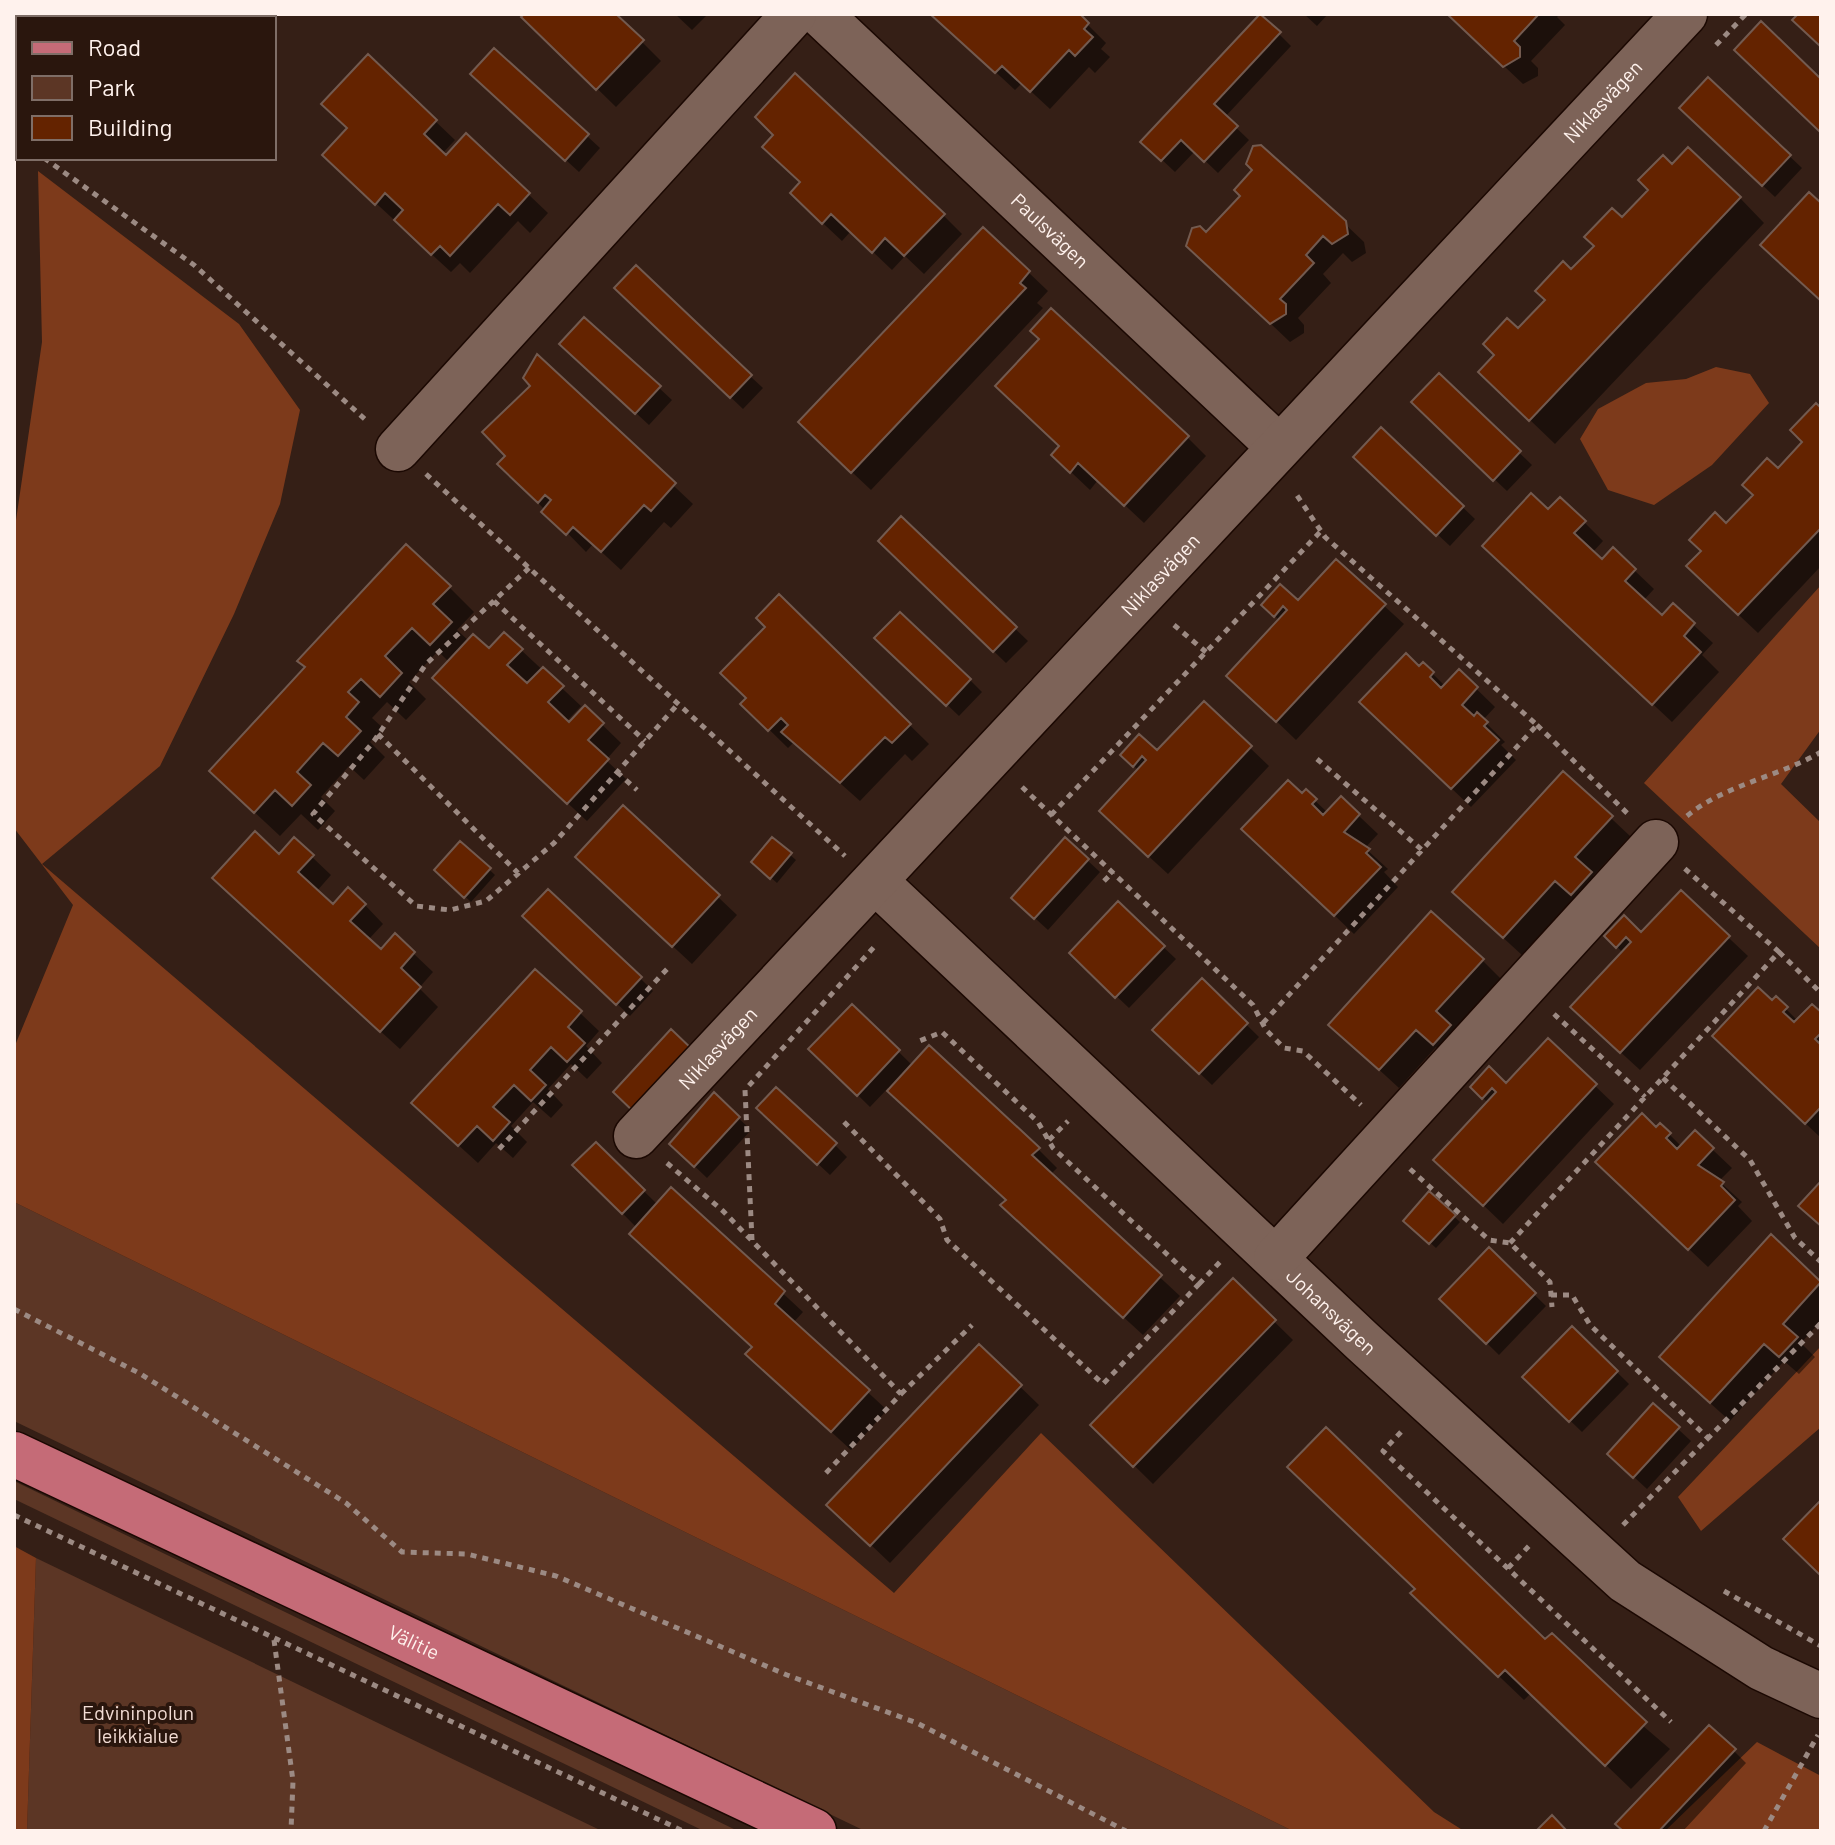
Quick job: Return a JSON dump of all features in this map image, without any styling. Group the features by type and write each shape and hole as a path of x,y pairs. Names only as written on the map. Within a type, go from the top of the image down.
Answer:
{"main road":[{"name":"Välitie","path":"14,1454 814,1831"}],"street":[{"path":"398,449 794,14"},
{"name":"Paulsvägen","path":"820,14 1279,447"},
{"name":"Niklasvägen","path":"636,1136 1685,14"},
{"path":"1276,1258 1656,842"},
{"name":"Johansvägen","path":"876,882 1429,1402 1625,1581 1761,1668 1821,1696"}],"path":[{"path":"47,160 194,265 876,882"},
{"path":"1296,494 1321,531 1537,725 1656,842 1821,993"},
{"path":"1051,815 1321,531"},
{"path":"529,568 426,664 378,734 313,814 416,906 450,910 486,901 554,843 678,704"},
{"path":"494,601 645,741"},
{"path":"1174,625 1206,652"},
{"path":"1263,1023 1537,725"},
{"path":"378,734 518,873"},
{"path":"1656,842 1708,799 1755,784 1821,752"},
{"path":"1317,759 1422,850"},
{"path":"617,772 637,790"},
{"path":"1022,787 1253,1005 1263,1023 1284,1048 1303,1051 1366,1110 1381,1142 1489,1240 1510,1243 1550,1282 1552,1307"},
{"path":"1104,881 1113,872"},
{"path":"1510,1243 1779,952"},
{"path":"499,1149 668,968"},
{"path":"1551,1011 1645,1097"},
{"path":"844,1122 940,1219 947,1240 1103,1384 1199,1284 1053,1148 1038,1122 942,1032 917,1042"},
{"path":"752,1240 745,1090 772,1059"},
{"path":"1663,1078 1750,1160 1795,1238 1821,1262"},
{"path":"636,1136 723,1211 901,1394"},
{"path":"1551,1295 1572,1295 1590,1325 1710,1440"},
{"path":"14,1309 139,1373 346,1503 402,1552 467,1554 556,1576 787,1675 917,1723 1126,1831"},
{"path":"1623,1525 1710,1440 1821,1323"},
{"path":"825,1474 972,1325"},
{"path":"1429,1402 1383,1451 1671,1722"},
{"path":"14,1515 683,1831"},
{"path":"1611,1516 1634,1534"},
{"path":"1711,1584 1821,1646"},
{"path":"274,1639 293,1781 291,1831"},
{"path":"1764,1831 1821,1731"}],"green space":[{"path":"14,1202 1293,1831 865,1831 14,1421"},
{"path":"14,1481 738,1831 704,1831 14,1499"},
{"name":"Edvininpolun leikkialue","path":"36,1558 602,1831 27,1831"}],"shaded area":[{"path":"38,171 239,324 300,410 280,504 234,614 160,766 42,864 894,1593 1041,1433 1434,1812 1464,1831 1293,1831 14,1202 14,1048 73,905 14,828 14,534 42,342"},
{"path":"1716,367 1750,374 1769,403 1712,465 1654,505 1608,490 1580,439 1598,409 1646,383 1686,379"},
{"path":"1821,585 1821,729 1781,784 1821,823 1821,949 1644,783"},
{"path":"1821,1346 1821,1427 1701,1531 1678,1497"},
{"path":"14,1546 36,1558 27,1831 14,1831"},
{"path":"1757,1742 1821,1776 1821,1831 1665,1831"}],"building":[{"path":"524,14 616,14 644,40 596,90 521,17"},
{"path":"930,14 1080,14 1089,23 1084,29 1093,37 1075,56 1069,50 1030,92 1002,66 995,73"},
{"path":"1260,14 1281,32 1214,104 1238,126 1204,162 1181,140 1161,161 1140,142"},
{"path":"1447,14 1539,14 1514,41 1520,47 1520,57 1503,67"},
{"path":"1798,14 1821,14 1821,47 1792,20"},
{"path":"1761,21 1821,79 1821,133 1734,50"},
{"path":"494,48 589,134 565,161 470,74"},
{"path":"368,54 437,120 424,134 446,155 466,133 530,193 510,215 498,204 450,256 440,246 431,255 394,220 403,210 385,193 375,205 322,155 347,128 321,104"},
{"path":"795,73 945,214 904,256 885,238 872,253 831,214 822,224 790,193 800,182 762,147 773,135 755,117"},
{"path":"1708,77 1791,155 1762,186 1679,108"},
{"path":"1261,145 1346,221 1348,234 1332,244 1323,236 1306,255 1314,263 1280,299 1286,304 1286,314 1270,324 1186,246 1192,228 1200,226 1206,232 1240,196 1234,190 1252,170 1246,164 1253,146"},
{"path":"1688,147 1741,197 1529,421 1478,372 1494,355 1483,344 1507,318 1518,328 1545,300 1535,291 1563,261 1571,269 1594,246 1584,237 1612,208 1622,217 1648,190 1638,180 1663,155 1672,164"},
{"path":"1809,192 1821,203 1821,301 1760,245"},
{"path":"983,227 1030,271 1020,283 1026,288 851,473 798,422"},
{"path":"636,265 752,375 730,398 614,288"},
{"path":"1051,308 1189,436 1124,506 1078,463 1070,473 1051,455 1059,446 995,386 1039,339 1030,331"},
{"path":"584,317 661,386 635,414 559,344"},
{"path":"537,354 676,483 651,511 644,505 601,552 573,527 566,535 541,512 551,500 545,495 538,503 497,464 505,456 482,432 530,386 523,378"},
{"path":"1439,373 1521,451 1493,481 1411,402"},
{"path":"1816,403 1821,408 1821,528 1738,615 1686,566 1701,551 1689,540 1715,512 1726,523 1753,495 1742,485 1767,458 1778,468 1802,442 1790,430"},
{"path":"1381,427 1464,506 1436,536 1353,457"},
{"path":"1531,493 1548,509 1560,497 1586,521 1574,533 1602,559 1613,547 1636,569 1625,581 1662,615 1673,603 1695,623 1684,636 1701,652 1652,705 1482,546"},
{"path":"901,516 1017,627 993,652 878,541"},
{"path":"406,544 451,586 433,604 452,622 430,645 412,628 385,656 402,673 380,697 361,679 348,692 359,702 346,717 361,731 338,756 323,743 297,772 311,785 292,806 275,790 254,813 209,771 305,667 297,661"},
{"path":"1336,559 1386,604 1276,722 1226,676 1287,610 1283,606 1274,617 1261,605 1280,584 1298,600"},
{"path":"779,594 911,724 892,743 885,737 840,783 781,732 788,725 781,718 768,731 740,704 746,698 720,673 765,627 756,618"},
{"path":"900,612 971,679 946,706 874,638"},
{"path":"504,632 523,649 507,665 527,683 543,667 564,686 548,702 569,722 585,705 604,723 588,740 609,759 567,804 432,678 473,634 489,648"},
{"path":"1406,653 1419,666 1423,662 1434,672 1430,677 1441,688 1459,669 1478,687 1462,705 1474,716 1477,712 1488,722 1484,726 1499,740 1451,789 1359,702"},
{"path":"1204,701 1252,746 1148,857 1099,811 1146,760 1142,756 1133,767 1120,755 1139,734 1157,750"},
{"path":"1563,771 1613,816 1575,857 1592,872 1571,895 1555,881 1503,938 1452,892"},
{"path":"1288,780 1302,793 1306,789 1317,799 1312,804 1323,815 1341,796 1360,814 1344,832 1370,849 1366,853 1381,867 1334,916 1241,829"},
{"path":"623,805 720,895 672,947 575,857"},
{"path":"255,831 279,854 294,837 314,855 298,872 333,904 348,887 366,904 350,921 381,949 395,933 415,952 401,968 421,987 380,1032 212,878"},
{"path":"772,837 792,853 770,879 751,862"},
{"path":"1065,837 1089,859 1034,919 1011,898"},
{"path":"460,841 491,868 464,898 434,870"},
{"path":"548,889 642,977 616,1005 522,916"},
{"path":"1681,890 1730,936 1620,1053 1570,1007 1631,942 1626,937 1616,948 1604,936 1624,915 1641,932"},
{"path":"1118,901 1165,946 1115,998 1069,953"},
{"path":"1431,911 1484,959 1436,1011 1451,1025 1433,1045 1416,1030 1379,1070 1328,1025"},
{"path":"535,969 582,1011 568,1027 585,1043 567,1062 551,1047 530,1070 546,1085 531,1101 514,1085 493,1107 510,1122 493,1141 477,1126 458,1146 411,1103"},
{"path":"1202,978 1248,1023 1199,1074 1152,1030"},
{"path":"1758,987 1772,1000 1776,996 1788,1007 1783,1012 1794,1022 1812,1004 1821,1012 1821,1033 1815,1039 1821,1045 1821,1107 1805,1124 1712,1036"},
{"path":"852,1004 900,1050 857,1096 808,1049"},
{"path":"671,1029 694,1051 636,1114 613,1092"},
{"path":"1548,1038 1597,1084 1483,1206 1433,1160 1496,1092 1492,1088 1482,1099 1470,1087 1489,1066 1506,1083"},
{"path":"929,1045 1040,1148 1032,1155 1162,1275 1123,1318 1000,1205 1006,1200 887,1091"},
{"path":"776,1087 837,1143 817,1165 756,1108"},
{"path":"714,1092 740,1117 694,1167 669,1144"},
{"path":"1642,1113 1656,1127 1660,1123 1671,1133 1666,1138 1677,1149 1695,1130 1714,1148 1698,1165 1724,1182 1721,1186 1735,1200 1688,1250 1595,1162"},
{"path":"596,1142 645,1190 622,1214 572,1165"},
{"path":"1821,1181 1821,1226 1798,1206"},
{"path":"671,1187 785,1291 775,1304 870,1390 831,1432 745,1354 752,1347 629,1234"},
{"path":"1429,1191 1456,1215 1429,1244 1403,1221"},
{"path":"1771,1234 1821,1282 1783,1324 1798,1337 1779,1357 1764,1344 1710,1403 1659,1357"},
{"path":"1489,1247 1536,1293 1486,1344 1439,1299"},
{"path":"1233,1278 1276,1320 1133,1467 1090,1425"},
{"path":"1572,1326 1618,1371 1569,1422 1522,1377"},
{"path":"979,1344 1022,1385 870,1546 826,1505"},
{"path":"1653,1403 1680,1427 1633,1478 1607,1454"},
{"path":"1326,1427 1545,1639 1552,1633 1647,1722 1605,1766 1505,1670 1498,1677 1410,1593 1415,1589 1287,1467"},
{"path":"1821,1500 1821,1576 1783,1539"},
{"path":"1709,1725 1736,1749 1659,1831 1623,1831 1615,1824"},
{"path":"1552,1815 1567,1831 1536,1831"}]}
